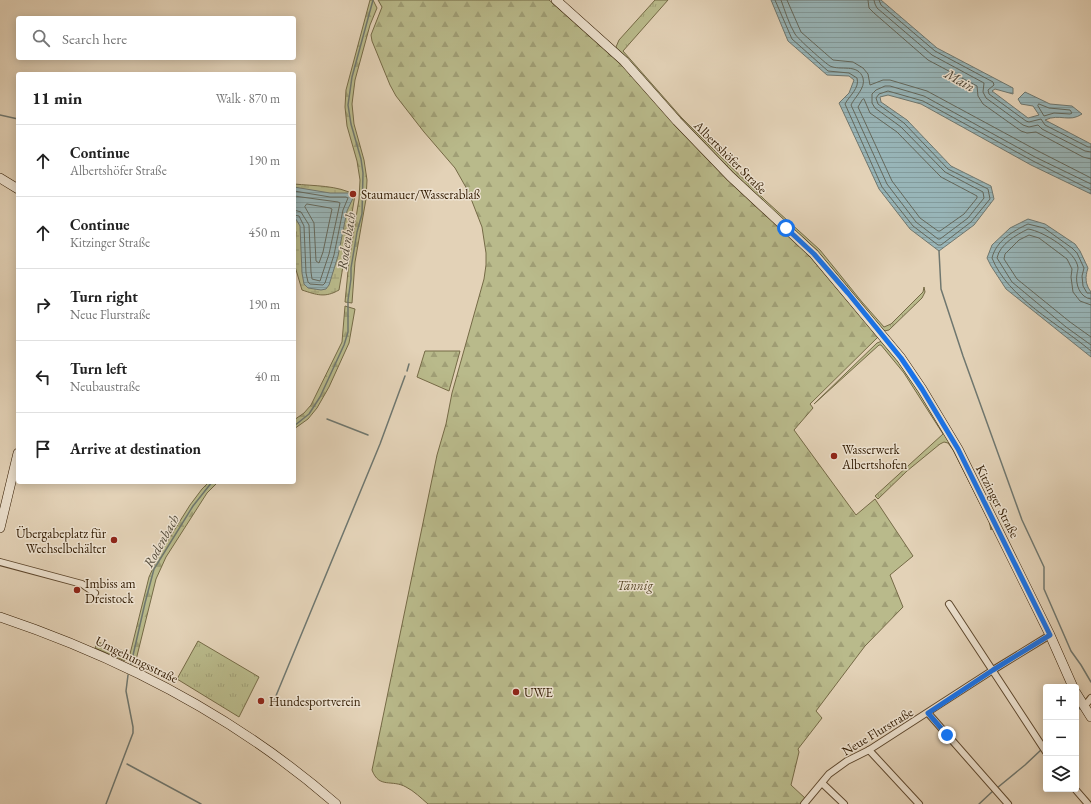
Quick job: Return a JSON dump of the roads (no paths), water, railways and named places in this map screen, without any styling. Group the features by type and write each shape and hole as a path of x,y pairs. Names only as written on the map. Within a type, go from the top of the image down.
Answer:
{"street":[{"name":"Albertshöfer Straße","path":"556,0 624,61 677,121 730,176 814,254 884,336"},
{"path":"0,178 16,188"},
{"name":"Kitzinger Straße","path":"884,336 922,389 954,443 1050,635 1072,684"},
{"path":"0,528 16,462"},
{"path":"0,562 82,584 95,592"},
{"path":"949,604 1043,748"},
{"name":"Umgehungsstraße","path":"0,617 99,654 190,701 254,740 293,768 336,804"},
{"name":"Neue Flurstraße","path":"804,804 829,774 847,761 869,750 1050,635"},
{"path":"1079,698 1091,717"},
{"path":"1084,707 1091,698"},
{"path":"928,713 1008,804"},
{"path":"869,750 919,804"},
{"path":"822,783 844,804"},
{"path":"1078,792 1088,804"}],"water":[{"name":"Main","path":"771,0 881,0 937,48 1013,88 1013,94 995,89 992,91 1028,118 1039,115 1033,106 1021,104 1018,99 1025,92 1050,104 1072,106 1082,114 1073,118 1055,117 1045,120 1091,144 1091,194 1031,165 921,104 888,95 880,97 881,102 907,120 951,166 991,186 994,199 974,225 939,251 910,229 879,189 839,103 849,93 854,80 849,76 827,75 788,41"},
{"path":"296,187 330,193 350,193 354,196 347,211 338,256 329,285 326,289 321,290 308,288 304,284 302,273 300,226 296,219"},
{"path":"1028,219 1045,224 1075,244 1088,268 1086,280 1091,292 1091,357 1006,289 987,258 992,245 1010,228"}],"waterway":[{"name":"Rodenbach","path":"296,424 309,414 320,397 344,345 348,332 348,300 351,268 357,232 362,214 363,173 348,105 352,77 373,0"},
{"path":"0,115 16,119"},
{"path":"939,251 941,289 963,356 1022,520 1044,567 1044,589 1071,651 1091,682"},
{"path":"407,371 409,364"},
{"path":"273,703 380,444 405,376"},
{"path":"327,419 368,435"},
{"name":"Rodenbach","path":"131,664 154,569 193,506 210,484"},
{"name":"Rodenbach","path":"106,804 133,733 126,691 128,675"},
{"path":"997,788 1042,749"},
{"path":"127,764 201,804"},
{"path":"979,804 994,790"}],"place":[{"name":"Staumauer/Wasserablaß","path":"353,194"},
{"name":"Wasserwerk Albertshofen","path":"834,456"},
{"name":"Übergabeplatz für Wechselbehälter","path":"114,540"},
{"name":"Imbiss am Dreistock","path":"77,590"},
{"name":"UWE","path":"516,692"},
{"name":"Hundesportverein","path":"261,701"}],"park label":[{"name":"Tännig","path":"635,585"}]}
